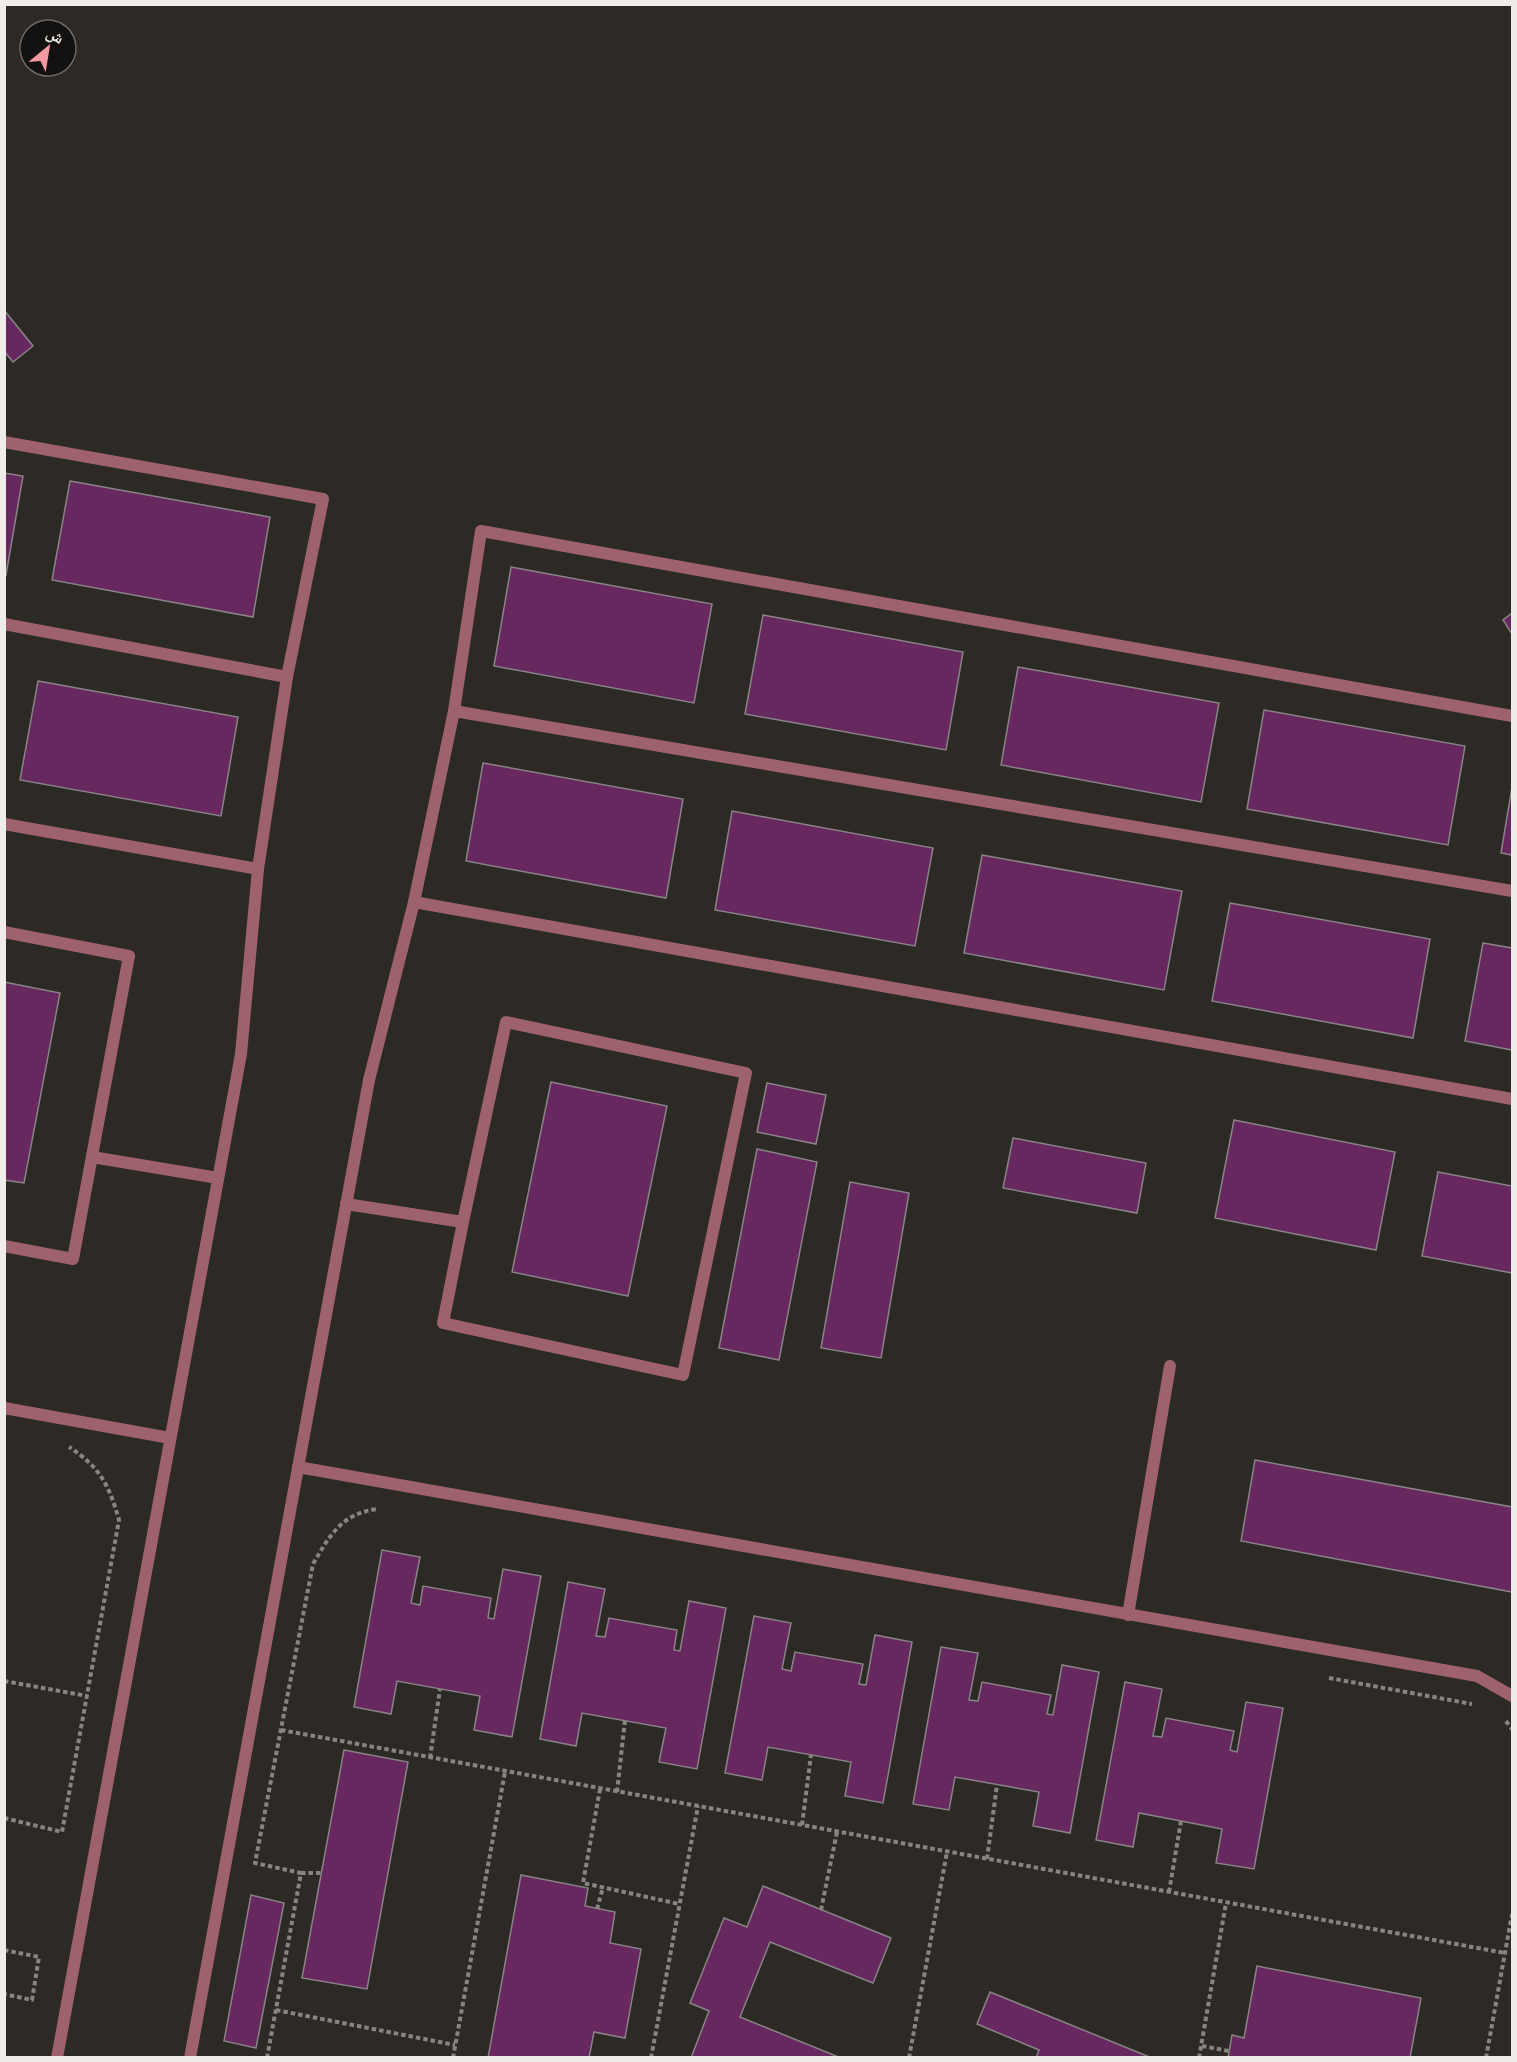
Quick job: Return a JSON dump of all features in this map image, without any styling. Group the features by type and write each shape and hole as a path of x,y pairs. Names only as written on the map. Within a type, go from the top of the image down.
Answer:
{"street":[{"path":"4,442 323,499 287,677 258,869 241,1054 57,2058"},
{"path":"190,2058 369,1080 414,902 454,711 481,531 1512,717"},
{"path":"4,624 287,677"},
{"path":"454,711 1512,891"},
{"path":"4,824 258,869"},
{"path":"414,902 1512,1099"},
{"path":"4,932 129,956 73,1259 4,1246"},
{"path":"506,1022 746,1073 683,1375 443,1323 463,1222 506,1022"},
{"path":"92,1157 218,1178"},
{"path":"346,1204 463,1222"},
{"path":"1128,1615 1170,1366"},
{"path":"4,1408 170,1438"},
{"path":"298,1467 1477,1676 1512,1696"}],"path":[{"path":"4,1818 62,1832 119,1520 110,1489 90,1460 65,1444"},
{"path":"321,1873 301,1873 255,1863 313,1564 332,1532 360,1511 387,1507"},
{"path":"1324,1677 1476,1705"},
{"path":"4,1681 87,1696"},
{"path":"430,1758 440,1689"},
{"path":"1496,1715 1512,1729"},
{"path":"617,1792 625,1720"},
{"path":"281,1730 1505,1953"},
{"path":"802,1826 811,1755"},
{"path":"453,2058 505,1772"},
{"path":"987,1859 997,1785"},
{"path":"600,1789 583,1883 680,1904"},
{"path":"651,2058 698,1806"},
{"path":"1169,1892 1181,1821"},
{"path":"821,1910 837,1832"},
{"path":"909,2058 947,1852"},
{"path":"267,2058 301,1873"},
{"path":"597,1909 603,1887"},
{"path":"1199,2058 1226,1903"},
{"path":"1486,2058 1512,1914"},
{"path":"4,1950 39,1957 32,2000 4,1994"},
{"path":"276,2010 455,2045"},
{"path":"1202,2046 1229,2051"}],"building":[{"path":"4,310 33,346 13,362 4,351"},
{"path":"4,473 23,476 6,575 4,575"},
{"path":"70,481 270,517 253,617 52,580"},
{"path":"511,567 712,604 694,703 494,666"},
{"path":"1512,613 1512,634 1503,620"},
{"path":"763,615 963,652 946,750 745,714"},
{"path":"1018,667 1219,703 1201,802 1001,765"},
{"path":"38,681 238,717 221,816 20,780"},
{"path":"1264,710 1465,746 1448,845 1247,809"},
{"path":"483,763 683,799 666,898 466,861"},
{"path":"1512,787 1512,855 1501,853"},
{"path":"732,811 933,848 915,946 715,910"},
{"path":"982,855 1182,891 1164,990 964,953"},
{"path":"1230,903 1430,939 1413,1038 1212,1001"},
{"path":"1483,943 1512,948 1512,1050 1465,1041"},
{"path":"4,982 60,993 24,1183 4,1180"},
{"path":"551,1082 667,1106 628,1296 512,1272"},
{"path":"767,1083 826,1095 816,1144 757,1132"},
{"path":"1234,1120 1395,1152 1376,1250 1215,1218"},
{"path":"1013,1138 1146,1163 1137,1213 1003,1188"},
{"path":"757,1149 817,1162 779,1360 719,1348"},
{"path":"1438,1172 1512,1186 1512,1273 1422,1256"},
{"path":"850,1182 909,1193 881,1358 821,1348"},
{"path":"1255,1460 1512,1507 1512,1592 1241,1541"},
{"path":"382,1550 420,1557 411,1603 420,1605 423,1586 491,1598 488,1618 494,1619 503,1569 541,1576 512,1737 474,1730 480,1696 397,1681 391,1714 354,1707"},
{"path":"568,1582 605,1589 596,1636 605,1637 609,1618 677,1630 674,1650 680,1651 689,1601 726,1608 697,1769 659,1762 666,1728 582,1713 576,1746 540,1739"},
{"path":"754,1616 791,1623 782,1669 791,1671 795,1652 863,1664 859,1684 866,1685 875,1635 912,1642 883,1803 845,1796 851,1762 768,1747 762,1780 725,1773"},
{"path":"941,1647 978,1653 969,1700 978,1701 982,1682 1051,1695 1047,1714 1053,1715 1062,1665 1099,1672 1070,1833 1033,1826 1039,1792 955,1777 949,1810 913,1804"},
{"path":"1125,1682 1162,1689 1153,1736 1162,1737 1166,1718 1234,1731 1230,1750 1237,1752 1246,1702 1283,1708 1254,1869 1216,1863 1222,1829 1139,1813 1133,1847 1096,1840"},
{"path":"344,1750 408,1762 367,1989 302,1978"},
{"path":"521,1875 588,1888 585,1906 615,1912 610,1943 641,1949 625,2038 594,2032 589,2058 488,2058"},
{"path":"763,1886 891,1938 873,1983 770,1942 740,2017 841,2058 691,2058 709,2011 690,2003 724,1918 747,1927"},
{"path":"251,1895 284,1903 256,2048 224,2041"},
{"path":"1257,1966 1421,1998 1410,2058 1228,2058 1232,2035 1244,2038"},
{"path":"990,1992 1152,2058 1036,2058 1039,2050 977,2024"}]}
